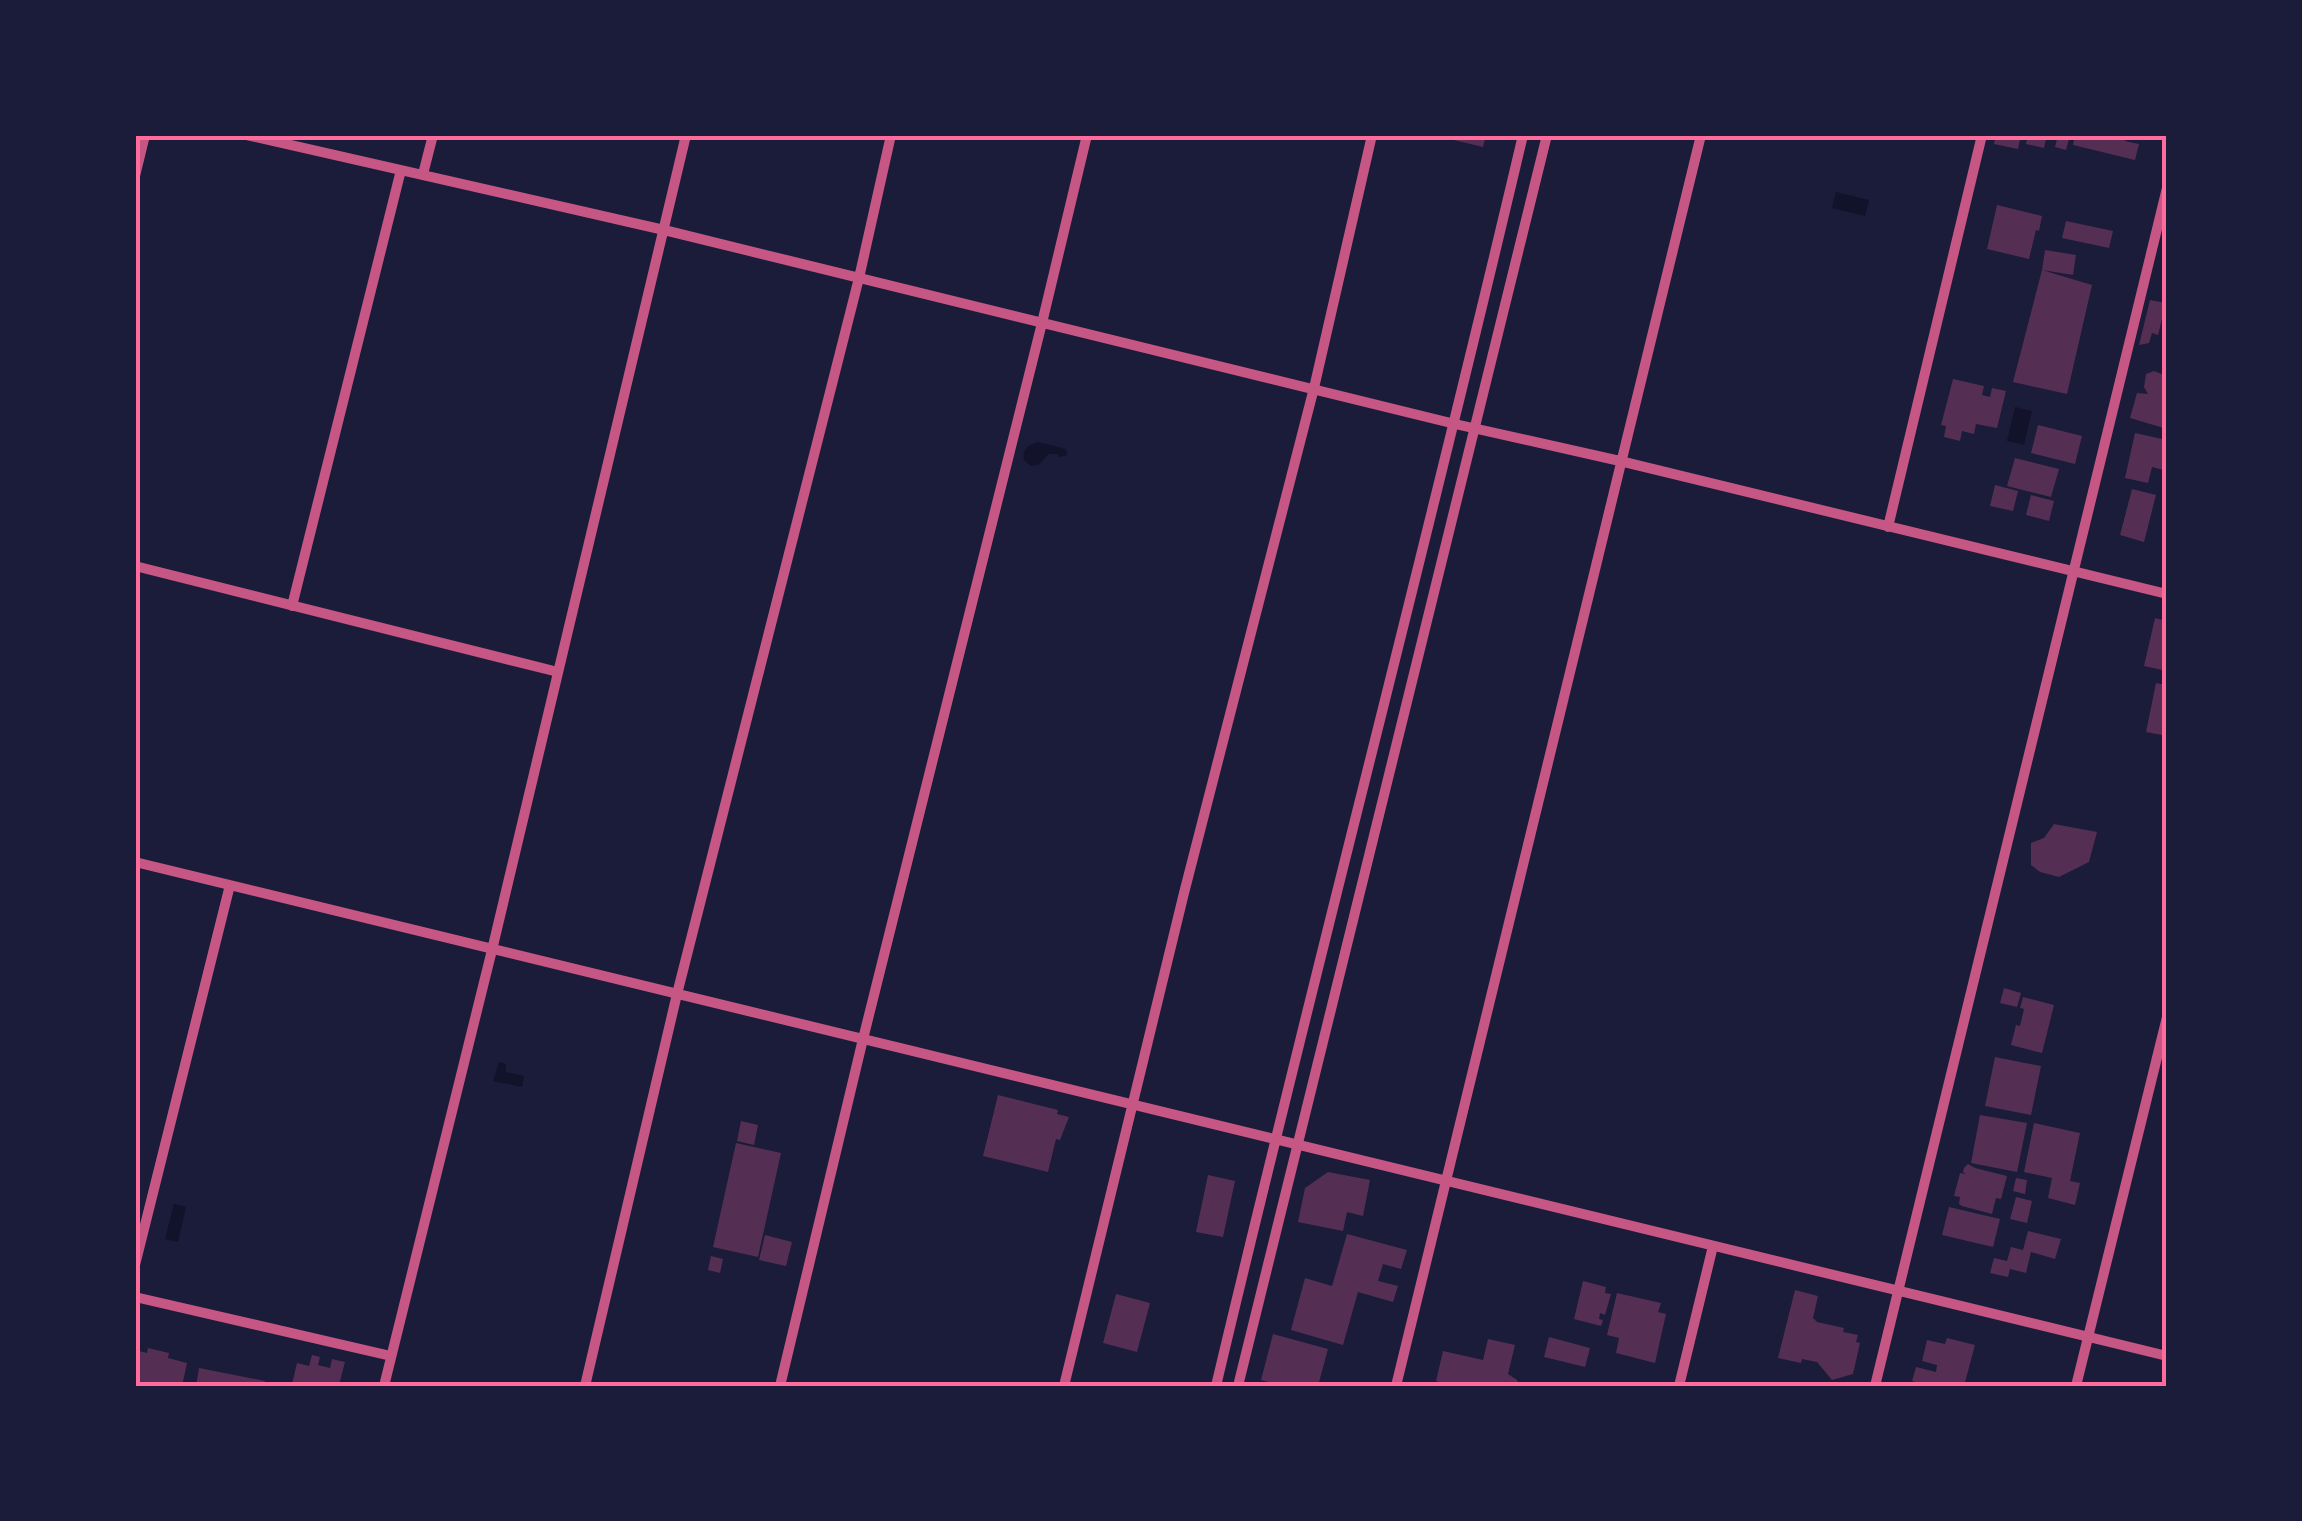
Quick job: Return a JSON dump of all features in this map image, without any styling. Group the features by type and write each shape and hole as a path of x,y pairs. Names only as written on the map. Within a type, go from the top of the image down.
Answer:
{"street":[{"path":"135,176 145,135"},
{"path":"247,135 664,230 2167,594"},
{"path":"423,174 432,135"},
{"path":"384,1386 686,135"},
{"path":"584,1386 677,994 891,135"},
{"path":"780,1386 862,1039 1087,135"},
{"path":"1064,1386 1314,388 1372,135"},
{"path":"1216,1386 1523,135"},
{"path":"1238,1386 1547,135"},
{"path":"1396,1386 1701,135"},
{"path":"1888,528 1982,135"},
{"path":"292,606 402,170"},
{"path":"1875,1386 2167,188"},
{"path":"135,566 558,672"},
{"path":"135,862 2167,1356"},
{"path":"135,1265 230,885"},
{"path":"2076,1386 2167,1017"},
{"path":"1679,1386 1713,1246"},
{"path":"135,1297 391,1356"}],"shaded area":[{"path":"1836,192 1869,200 1865,216 1832,208"},
{"path":"2015,407 2032,411 2024,445 2007,441"},
{"path":"1038,442 1066,449 1067,455 1049,454 1038,465 1031,466 1024,460 1024,453"},
{"path":"499,1062 506,1064 506,1072 524,1076 522,1087 493,1081"},
{"path":"174,1204 186,1207 178,1242 165,1239"}],"building":[{"path":"1433,135 1486,135 1483,147"},
{"path":"1996,135 2021,135 2018,149 1994,144"},
{"path":"2028,135 2047,135 2044,148 2026,144"},
{"path":"2058,135 2070,135 2066,150 2055,147"},
{"path":"2075,135 2126,135 2125,141 2139,144 2135,160 2073,145"},
{"path":"1997,205 2042,216 2029,259 1987,249"},
{"path":"2066,221 2113,231 2109,248 2062,238"},
{"path":"2045,250 2076,255 2073,275 2042,270"},
{"path":"2042,270 2092,285 2067,394 2013,382"},
{"path":"2150,300 2166,303 2158,335 2152,333 2149,343 2139,345"},
{"path":"2154,371 2167,376 2167,429 2130,418 2137,393 2148,394 2144,387 2146,374"},
{"path":"1953,379 1984,386 1982,395 1990,397 1992,388 2006,391 1997,428 1976,424 1974,434 1962,431 1960,441 1944,437 1946,426 1941,425"},
{"path":"2038,425 2082,436 2075,464 2031,453"},
{"path":"2135,433 2162,439 2163,433 2167,434 2167,471 2152,467 2148,483 2125,478"},
{"path":"2015,458 2059,469 2051,497 2007,486"},
{"path":"1995,485 2018,491 2013,511 1990,506"},
{"path":"2132,489 2156,495 2144,542 2120,535"},
{"path":"2031,495 2054,501 2049,521 2026,515"},
{"path":"2155,618 2167,621 2167,671 2144,666"},
{"path":"2156,683 2167,685 2167,736 2146,732"},
{"path":"2054,824 2097,832 2089,862 2059,877 2031,865 2031,843 2044,838"},
{"path":"2004,988 2021,993 2017,1007 2000,1003"},
{"path":"2023,997 2054,1005 2042,1053 2011,1045 2016,1025 2020,1026"},
{"path":"1995,1057 2041,1066 2031,1115 1985,1106"},
{"path":"998,1095 1058,1110 1057,1114 1069,1117 1060,1140 1056,1139 1048,1172 983,1156"},
{"path":"1980,1115 2027,1123 2017,1172 1971,1163"},
{"path":"741,1121 758,1125 754,1145 737,1141"},
{"path":"2034,1123 2080,1133 2070,1181 2080,1183 2075,1205 2048,1198 2052,1178 2024,1172"},
{"path":"736,1143 781,1153 758,1257 713,1247"},
{"path":"1968,1164 2007,1176 1992,1214 1962,1206 1960,1197 1954,1196 1960,1173 1966,1174 1963,1172"},
{"path":"1328,1172 1370,1180 1363,1216 1347,1212 1343,1231 1298,1222 1305,1188"},
{"path":"1208,1175 1235,1181 1223,1237 1196,1232"},
{"path":"2016,1178 2027,1180 2025,1194 2013,1191"},
{"path":"2016,1197 2032,1201 2027,1223 2010,1219"},
{"path":"1949,1207 2000,1219 1993,1247 1942,1235"},
{"path":"2028,1231 2061,1239 2055,1259 2031,1252 2026,1273 2010,1269 2008,1277 1990,1273 1994,1258 2007,1261 2011,1247 2023,1250"},
{"path":"1347,1234 1407,1250 1401,1269 1383,1264 1378,1281 1398,1286 1393,1302 1358,1292 1343,1345 1291,1330 1305,1278 1332,1286"},
{"path":"765,1235 792,1242 786,1266 759,1260"},
{"path":"711,1256 723,1259 720,1273 708,1270"},
{"path":"1583,1281 1606,1287 1605,1293 1611,1294 1605,1315 1600,1313 1601,1326 1574,1319"},
{"path":"1795,1290 1818,1296 1813,1318 1817,1322 1858,1335 1856,1342 1860,1343 1853,1374 1832,1380 1817,1362 1778,1358"},
{"path":"1617,1293 1661,1303 1658,1312 1666,1314 1655,1363 1616,1353 1619,1338 1607,1335"},
{"path":"1116,1294 1150,1303 1137,1352 1103,1343"},
{"path":"1273,1334 1328,1349 1318,1386 1286,1386 1261,1380"},
{"path":"1549,1337 1590,1348 1585,1367 1544,1357"},
{"path":"1947,1338 1975,1345 1964,1386 1918,1386 1912,1381 1916,1367 1936,1372 1937,1365 1922,1361 1927,1340 1945,1344"},
{"path":"1488,1339 1515,1345 1508,1374 1520,1386 1451,1386 1436,1381 1443,1351 1483,1360"},
{"path":"148,1348 187,1363 182,1386 135,1386 135,1350 147,1353"},
{"path":"312,1355 320,1357 318,1365 330,1368 332,1359 345,1362 339,1385 292,1384 297,1363 309,1366"},
{"path":"199,1368 265,1381 264,1386 196,1386"}]}
